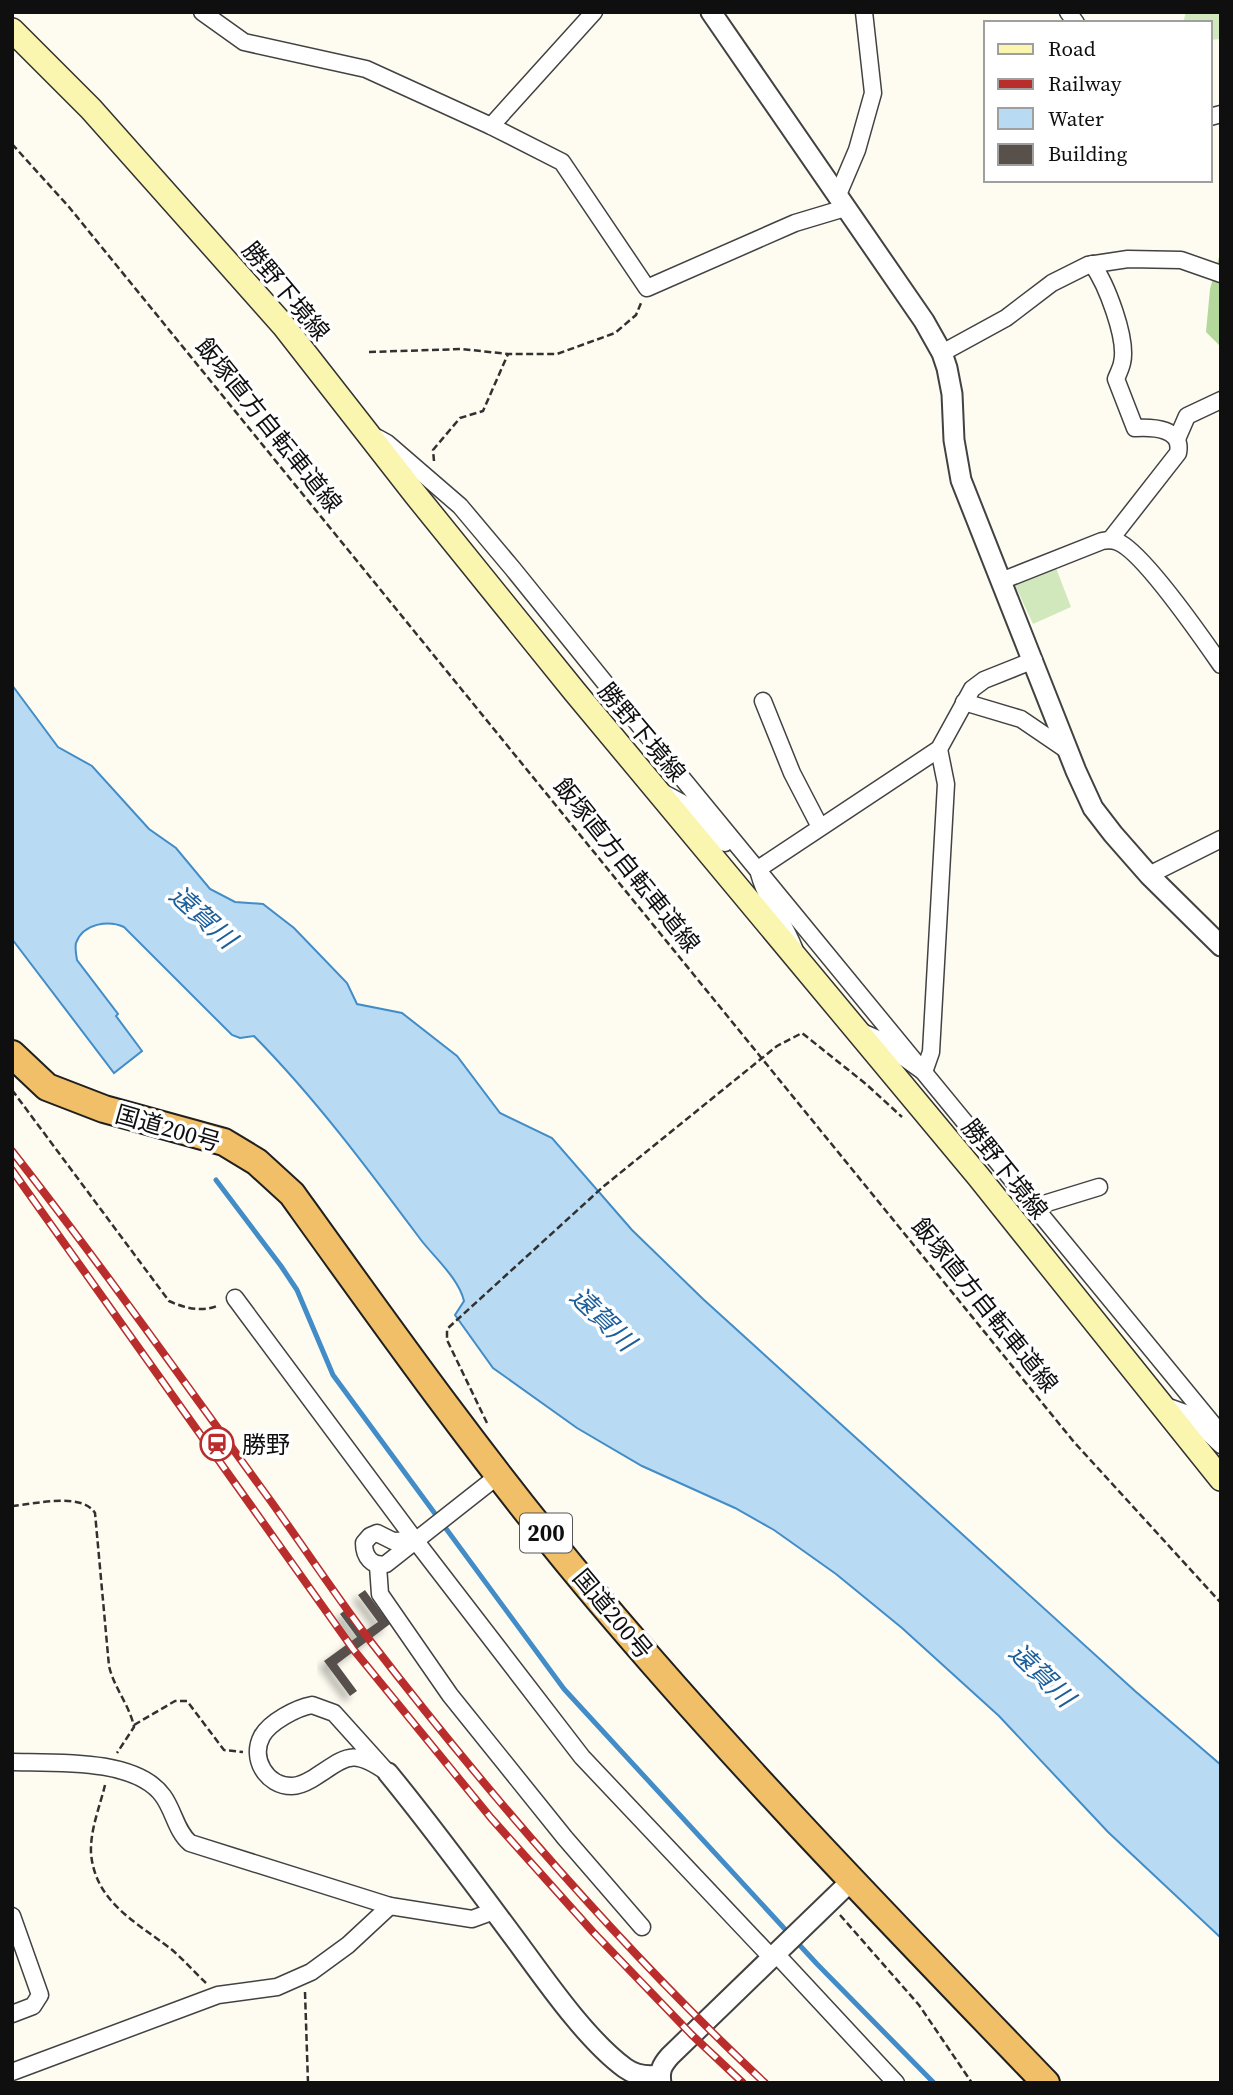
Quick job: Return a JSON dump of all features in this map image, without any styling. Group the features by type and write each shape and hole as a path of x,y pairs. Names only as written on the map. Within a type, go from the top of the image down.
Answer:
{"highway":[{"name":"国道200号","path":"12,1054 47,1087 104,1110 224,1142 257,1162 292,1194 499,1475 600,1600 793,1820 1046,2083"}],"main road":[{"name":"勝野下境線","path":"12,30 91,109 274,314 575,692 978,1176 1221,1479"}],"street":[{"path":"202,12 244,41 366,69 562,162 647,288 841,202 873,93 864,12"},
{"path":"491,126 594,12"},
{"path":"711,12 924,321 942,353 952,394 954,440 961,480 1093,808 1149,875 1221,946"},
{"path":"942,353 1006,318 1052,283 1092,264 1128,259 1181,260 1221,274"},
{"path":"1092,264 1102,277 1114,309 1123,362 1116,379 1135,428 1162,428 1177,439"},
{"path":"1001,581 1110,540 1178,453 1177,439 1187,416 1219,404"},
{"path":"367,433 387,443 460,506 1221,1434"},
{"path":"1110,540 1132,551 1221,665"},
{"path":"758,869 939,749 972,689 984,680 1034,660"},
{"path":"763,701 792,773 820,827"},
{"path":"964,702 1021,719 1068,751"},
{"path":"924,1072 931,1052 946,784 939,749"},
{"path":"657,791 686,805 731,849 747,856"},
{"path":"1149,875 1221,839"},
{"path":"758,869 761,881 786,926 800,964"},
{"path":"853,1028 878,1039 924,1072"},
{"path":"978,1176 1014,1199 1062,1239"},
{"path":"1034,1207 1099,1187"},
{"path":"235,1298 415,1540 582,1757 897,2083"},
{"path":"1161,1404 1188,1414 1221,1446"},
{"path":"415,1540 393,1541 382,1534 370,1535 364,1543 365,1552 371,1562 378,1566 386,1564 499,1475"},
{"path":"378,1566 380,1594 450,1695 565,1838 642,1927"},
{"path":"388,1773 367,1759 352,1757 340,1761 304,1784 292,1786 278,1783 264,1773 257,1748 263,1734 302,1707 312,1705 334,1713 388,1773 438,1833 548,1984 594,2038 626,2069 650,2079 684,2041 851,1881"},
{"path":"12,1762 66,1763 110,1768 141,1777 163,1795 183,1837 190,1843 390,1906 472,1919 494,1911"},
{"path":"12,2072 218,1995 277,1987 305,1975 348,1945 390,1906"},
{"path":"12,1916 40,1995 33,2006 12,2014"}],"path":[{"name":"飯塚直方自転車道線","path":"12,144 69,207 1074,1442 1221,1603"},
{"path":"369,352 462,349 508,354 557,354 615,333 636,315 647,288"},
{"path":"437,486 433,450 460,418 482,411 508,354"},
{"path":"488,1424 447,1340 447,1329 604,1186 777,1046 802,1033 866,1084 905,1121"},
{"path":"12,1090 169,1301 181,1306 212,1308 235,1298"},
{"path":"12,1506 75,1500 90,1506 95,1513 109,1666 134,1725 132,1734 112,1759 93,1832 91,1854 98,1881 111,1904 173,1952 218,1995"},
{"path":"134,1725 175,1702 187,1701 224,1750 258,1753"},
{"path":"829,1903 919,2005 972,2083"},
{"path":"305,1975 308,2083"}],"green space":[{"path":"1186,12 1221,12 1221,39 1212,40 1212,21 1184,21"},
{"path":"1221,250 1221,347 1206,332 1210,289"},
{"path":"1056,568 1071,607 1033,624 1015,585"}],"water":[{"name":"遠賀川","path":"12,685 58,747 92,766 149,829 176,848 210,889 235,902 263,904 294,928 347,983 357,1004 402,1013 457,1056 500,1113 552,1138 632,1230 703,1299 1135,1691 1221,1765 1221,1938 1108,1832 999,1716 902,1628 836,1574 774,1530 735,1508 642,1466 577,1428 493,1368 455,1315 464,1301 452,1277 299,1084 254,1036 240,1038 232,1035 124,927 104,924 84,931 76,943 76,951 77,960 142,1051 114,1073 12,939"}],"building":[{"path":"365,1590 390,1624 337,1664 357,1691 350,1696 324,1661 357,1637 340,1614 348,1608 365,1631 378,1622 358,1595"}],"waterway":[{"path":"216,1180 297,1290 333,1375 564,1689 817,1964 934,2083"}],"railway":[{"path":"12,1151 142,1324 355,1621 460,1754 608,1924 765,2083"},
{"path":"12,1170 353,1649 491,1818 593,1932 691,2034 743,2083"}],"place":[{"name":"勝野","path":"217,1444"}]}
